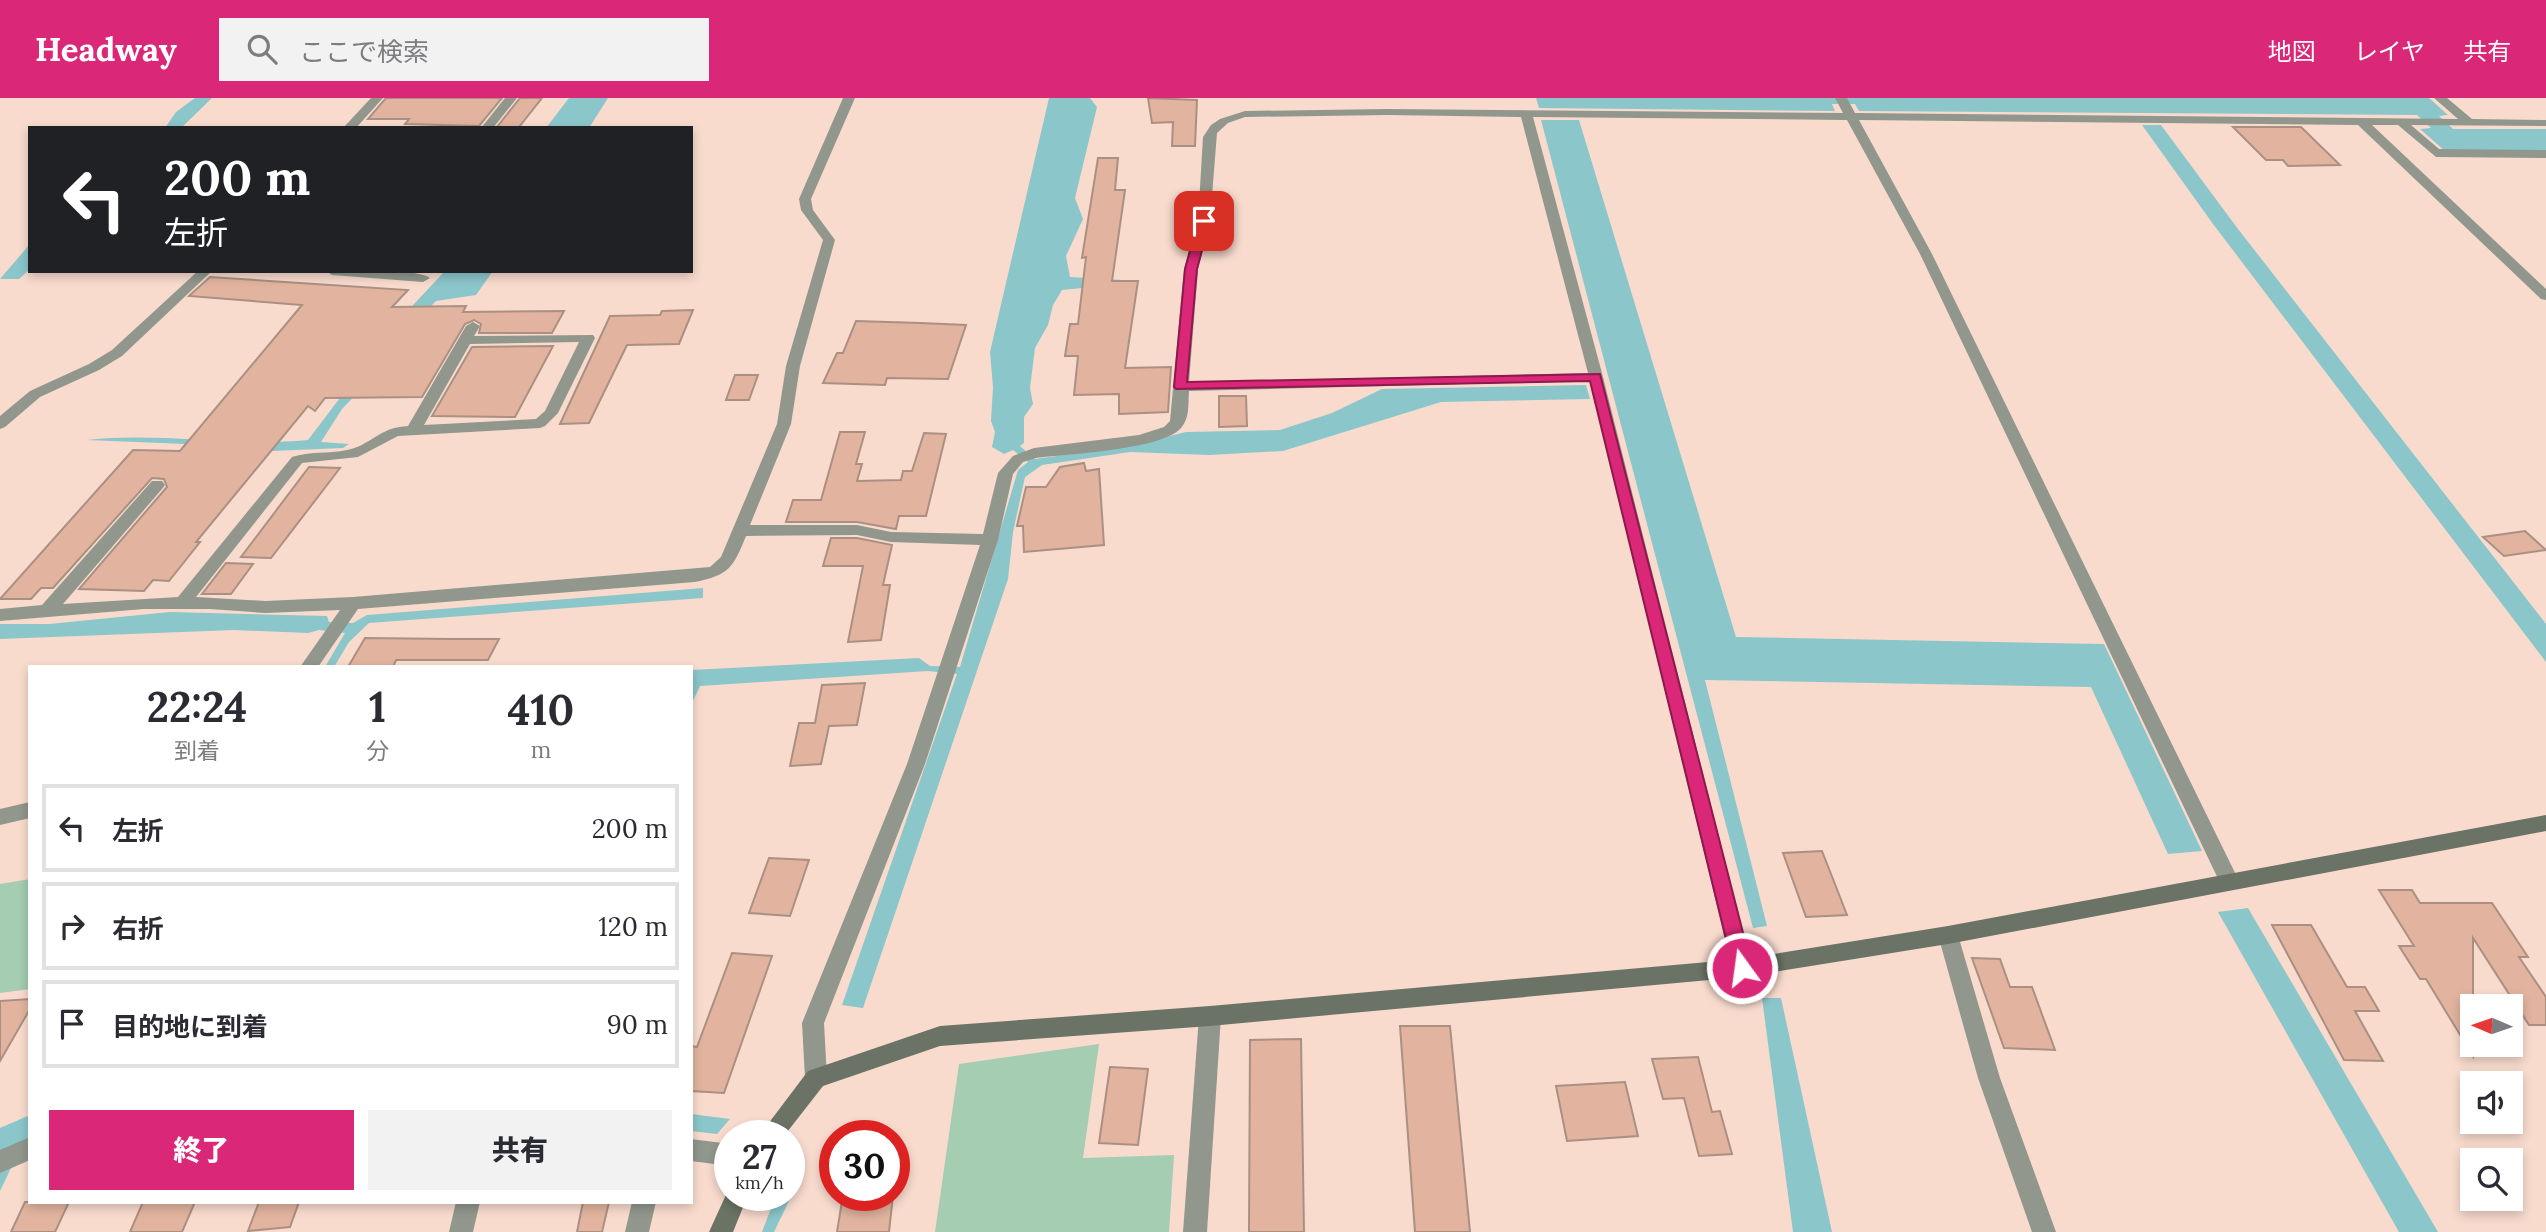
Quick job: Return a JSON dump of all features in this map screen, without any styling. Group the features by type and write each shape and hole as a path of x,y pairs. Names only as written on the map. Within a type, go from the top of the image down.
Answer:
{"street":[{"path":"351,126 377,98"},
{"path":"489,126 511,98"},
{"path":"0,615 144,603 183,602 265,607 354,603 695,576 715,572 728,560 784,424 793,366 814,299 828,240 826,231 807,211 805,199 849,98"},
{"path":"1285,98 1289,112"},
{"path":"2440,98 2469,122"},
{"path":"816,1078 813,1023 916,764 990,540 1006,473 1018,459 1034,453 1135,440 1169,430 1176,425 1180,417 1191,269 1204,221 1209,136 1224,120 1245,114 1289,112 1565,114 1845,107 2361,121 2546,123"},
{"path":"1845,107 1926,254 2229,881"},
{"path":"1526,113 1595,377 1742,968"},
{"path":"2361,121 2546,296"},
{"path":"2400,121 2435,153 2546,154"},
{"path":"0,424 35,394 94,367 117,353 204,273"},
{"path":"358,273 423,278"},
{"path":"183,602 297,460 354,454 385,433 414,429 540,424 551,413 588,338 470,333 414,429"},
{"path":"1181,387 1595,377"},
{"path":"45,613 157,485"},
{"path":"741,531 857,530 891,537 990,540"},
{"path":"310,665 354,603"},
{"path":"0,817 28,810"},
{"path":"783,1120 816,1078 940,1036 1210,1016 1742,968 1948,935 2546,823"},
{"path":"1948,935 1989,1078 2045,1232"},
{"path":"1195,1232 1210,1016"},
{"path":"0,1162 28,1149"},
{"path":"693,1150 714,1153"},
{"path":"461,1232 468,1204"},
{"path":"636,1232 643,1204"},
{"path":"721,1232 730,1211"}],"green space":[{"path":"28,879 28,989 0,993 0,884"},
{"path":"1099,1044 1083,1158 1174,1155 1169,1232 935,1232 959,1064"}],"water":[{"path":"195,98 212,98 183,126 166,126 176,112"},
{"path":"569,98 608,98 590,126 548,126"},
{"path":"1049,98 1090,98 1097,107 1075,198 1083,219 1066,256 1070,277 1123,280 1113,285 1062,290 1053,305 1048,325 1035,348 1030,388 1033,404 1024,417 1024,443 1020,446 1035,459 1130,446 1186,432 1280,430 1332,413 1382,389 1586,385 1590,399 1441,402 1283,451 1209,455 1130,452 1042,465 1025,477 1013,532 1008,579 863,1008 842,1005 957,674 928,671 700,686 693,701 693,670 919,658 930,666 960,667 1018,470 1028,462 1013,450 1004,454 992,447 995,432 991,421 993,387 990,352"},
{"path":"1536,98 2429,98 2448,115 2439,116 2453,129 2546,129 2546,150 2444,150 2420,129 2431,128 2417,115 1859,111 1855,104 1832,104 1835,111 1539,108"},
{"path":"1541,120 1579,120 1736,637 2104,644 2202,851 2168,854 2091,687 1705,680 1767,926 1753,928"},
{"path":"2142,125 2161,125 2238,229 2546,624 2546,662 2213,224"},
{"path":"28,246 28,271 19,279 0,279"},
{"path":"443,273 492,273 476,295 436,301 396,341 380,370 342,409 321,442 349,444 343,448 272,451 210,445 87,440 308,440 400,319"},
{"path":"703,588 703,598 369,623 349,642 335,665 326,665 345,633 319,630 308,633 234,630 0,639 0,624 49,624 170,612 327,616 329,622 353,623 367,615"},
{"path":"2248,908 2438,1232 2399,1232 2218,912"},
{"path":"1762,998 1781,998 1832,1232 1793,1232"},
{"path":"693,1114 730,1119 714,1120 714,1134 693,1131"},
{"path":"28,1116 28,1141 0,1191 0,1128"},
{"path":"770,1211 784,1211 774,1232 762,1232"}],"building":[{"path":"386,98 502,98 479,126 405,124 409,119 368,119"},
{"path":"520,98 542,98 520,126 498,126"},
{"path":"1148,98 1197,100 1195,146 1172,146 1173,122 1152,123"},
{"path":"2233,127 2301,127 2340,165 2288,166 2283,160 2266,160"},
{"path":"1098,158 1118,158 1115,190 1125,190 1112,281 1138,281 1125,368 1171,367 1168,412 1119,414 1119,394 1074,395 1078,356 1065,356 1070,324 1078,324 1086,257 1082,258"},
{"path":"210,277 408,290 392,307 466,306 463,312 564,311 552,333 479,333 481,324 474,320 465,324 422,397 325,398 315,411 308,406 196,542 200,542 169,581 153,580 144,591 79,589 167,487 164,479 152,478 53,588 41,588 31,599 0,599 133,450 180,451 302,305 189,296"},
{"path":"693,310 679,344 627,345 589,423 560,424 610,316 660,315 662,311"},
{"path":"856,321 966,325 948,379 887,378 885,385 823,383 837,353 843,353"},
{"path":"553,346 515,417 432,416 472,347"},
{"path":"735,375 758,375 749,400 726,400"},
{"path":"1219,396 1246,396 1247,426 1219,427"},
{"path":"840,432 865,432 856,464 862,464 857,481 901,480 903,471 912,471 924,433 946,434 926,516 899,516 896,529 857,522 786,522 793,500 821,500"},
{"path":"1084,463 1086,471 1099,469 1104,545 1024,552 1023,526 1017,526 1026,487 1046,487 1060,467"},
{"path":"309,467 340,468 271,558 241,557"},
{"path":"2525,531 2546,550 2504,556 2483,537"},
{"path":"831,538 857,538 892,545 883,585 890,585 881,640 848,642 863,566 823,566"},
{"path":"226,563 253,564 231,594 202,594"},
{"path":"365,638 499,639 488,660 396,660 394,665 349,665"},
{"path":"865,683 857,725 829,726 821,764 790,766 799,723 815,723 822,685"},
{"path":"1822,851 1847,915 1806,917 1783,853"},
{"path":"769,858 809,860 790,916 749,913"},
{"path":"2379,890 2412,890 2420,903 2492,903 2528,957 2519,957 2546,997 2546,1025 2529,1025 2524,1017 2524,994 2509,994 2473,938 2473,994 2460,994 2460,1035 2426,979 2420,979 2399,946 2414,946"},
{"path":"2272,925 2311,925 2347,987 2365,987 2379,1011 2355,1011 2383,1061 2344,1060"},
{"path":"732,953 772,956 724,1093 693,1091 693,1046 697,1047"},
{"path":"1972,958 2000,959 2010,987 2032,987 2055,1050 2004,1048"},
{"path":"28,999 28,1012 0,1061 0,1001"},
{"path":"1400,1026 1450,1026 1470,1232 1415,1232"},
{"path":"1301,1039 1304,1232 1249,1232 1250,1040"},
{"path":"1698,1057 1712,1112 1720,1111 1732,1154 1699,1156 1684,1098 1663,1099 1652,1059"},
{"path":"1110,1067 1148,1069 1138,1145 1099,1143"},
{"path":"1625,1082 1638,1136 1567,1141 1556,1086"},
{"path":"25,1202 68,1204 55,1232 11,1232"},
{"path":"142,1204 194,1204 182,1232 130,1232"},
{"path":"258,1204 298,1204 290,1227 248,1231"},
{"path":"583,1204 609,1204 602,1232 577,1232"},
{"path":"840,1211 891,1211 889,1232 837,1232"}],"route":[{"path":"1204,221 1191,269 1181,387 1595,377 1742,968"}]}
